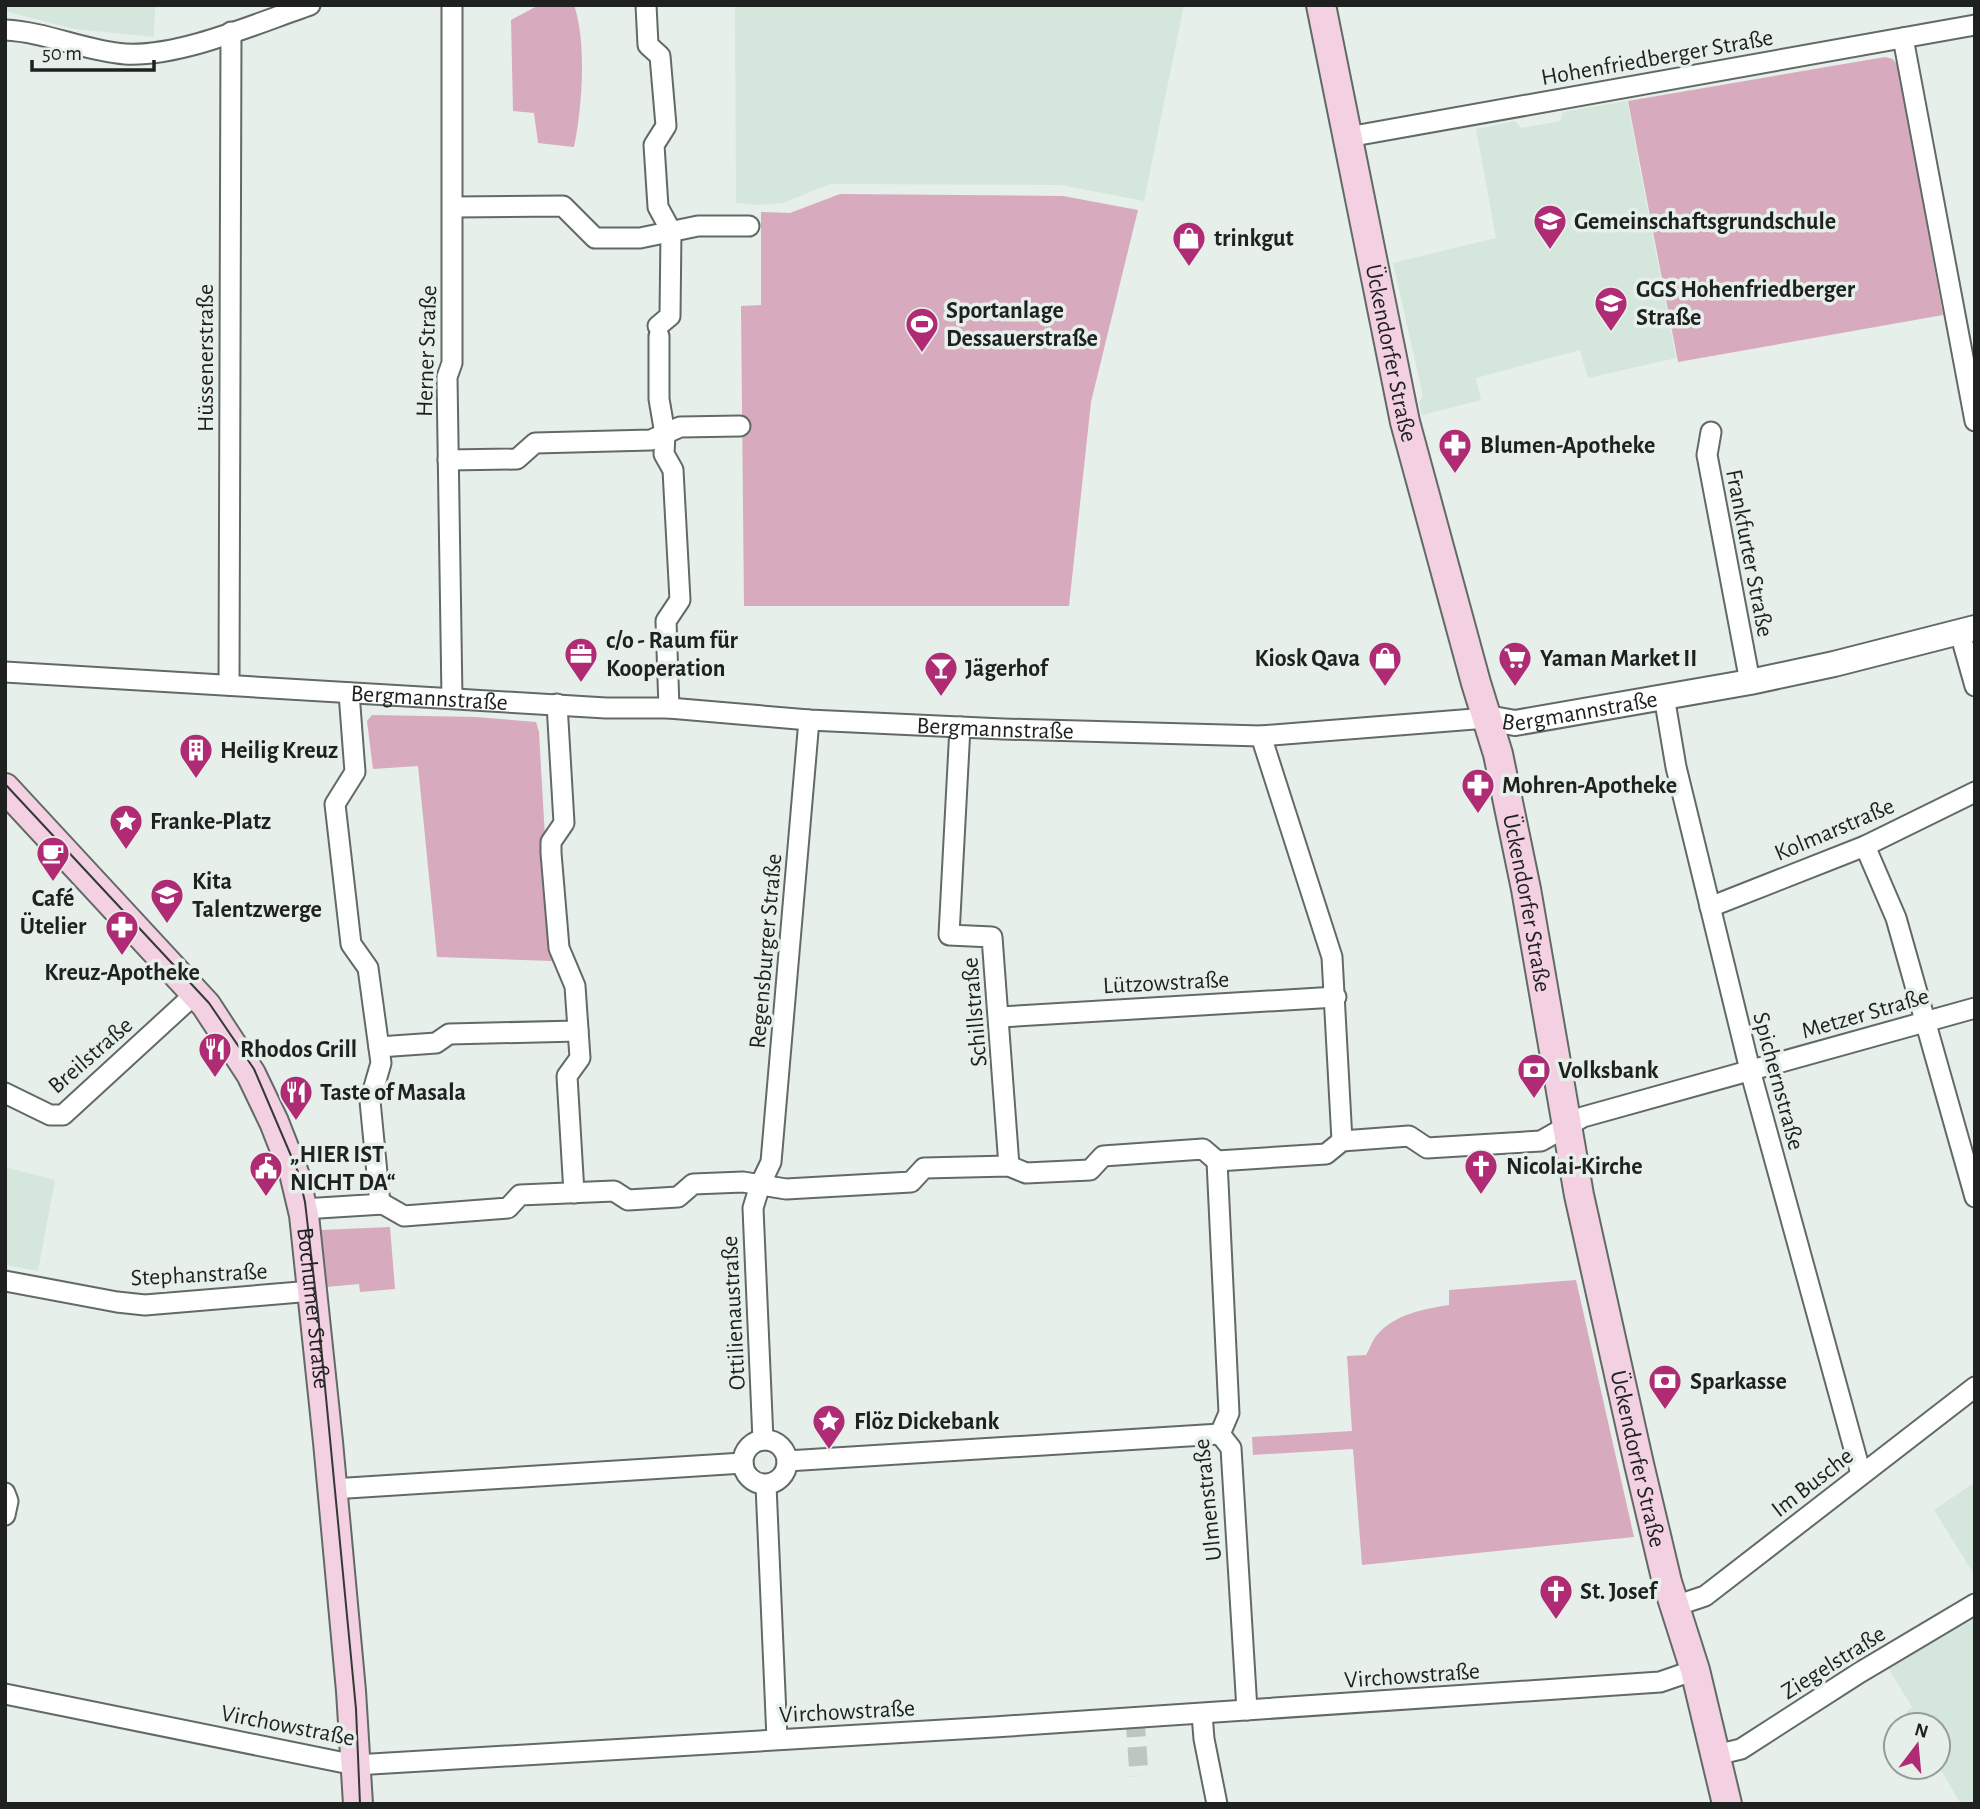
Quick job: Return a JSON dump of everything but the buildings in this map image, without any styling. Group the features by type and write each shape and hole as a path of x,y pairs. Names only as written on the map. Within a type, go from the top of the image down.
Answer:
{"main road":[{"name":"Ückendorfer Straße","path":"1321,5 1405,422 1498,754 1526,890 1579,1195 1639,1465 1675,1606 1696,1670 1727,1804"},
{"name":"Bochumer Straße","path":"5,788 196,993 225,1031 251,1074 294,1173 303,1209 332,1489 358,1804"}],"street":[{"path":"5,30 36,33 113,52 143,54 186,47 310,5"},
{"name":"Herner Straße","path":"452,5 452,363 447,377 452,698"},
{"path":"646,5 648,44 660,56 666,125 654,145 658,206 671,231 670,316 659,331 659,400 665,434 664,454 673,470 680,600 666,621 669,708"},
{"name":"Hohenfriedberger Straße","path":"1348,136 1975,25"},
{"name":"Hüssenerstraße","path":"229,685 231,32"},
{"path":"1903,38 1975,421"},
{"path":"453,207 563,206 595,238 640,238 698,226 749,226"},
{"path":"448,460 517,459 535,443 651,440 680,426 740,426"},
{"name":"Frankfurter Straße","path":"1711,432 1707,456 1750,682"},
{"path":"1967,630 1975,685"},
{"name":"Bergmannstraße","path":"5,672 606,708 669,708 809,720 1261,736 1487,718 1515,723 1750,682 1967,630"},
{"path":"348,693 355,772 335,804 351,944 368,968 381,1063 370,1101 380,1204"},
{"name":"Spichernstraße","path":"1664,696 1676,767 1750,1070 1861,1475"},
{"path":"557,704 564,824 551,842 551,853 559,948 575,986 580,1058 567,1076 574,1193"},
{"name":"Regensburger Straße","path":"760,1185 771,1162 809,720"},
{"name":"Schillstraße","path":"960,727 949,935 992,937 1009,1166"},
{"path":"303,1209 380,1204 404,1216 508,1208 520,1195 614,1191 628,1200 678,1197 693,1184 743,1182 786,1189 911,1181 924,1168 1009,1166 1026,1174 1090,1170 1103,1156 1203,1149 1217,1161 1326,1154 1342,1141 1332,957 1261,736"},
{"name":"Kolmarstraße","path":"1710,907 1865,846 1975,792"},
{"path":"1865,846 1896,918 1975,1197"},
{"name":"Breilstraße","path":"5,1093 50,1115 63,1115 196,993"},
{"name":"Lützowstraße","path":"1000,1017 1336,997"},
{"name":"Metzer Straße","path":"1342,1141 1409,1136 1427,1148 1541,1141 1583,1117 1975,1008"},
{"path":"379,1047 436,1043 449,1034 578,1031"},
{"name":"Ulmenstraße","path":"1217,1161 1229,1413 1220,1434 1231,1448 1247,1710"},
{"name":"Ottilienaustraße","path":"760,1185 753,1208 763,1440"},
{"name":"Stephanstraße","path":"5,1281 145,1305 312,1292"},
{"name":"Im Busche","path":"1675,1606 1705,1596 1975,1387"},
{"path":"787,1461 1220,1434"},
{"path":"763,1440 782,1448 787,1461 784,1474 766,1485 759,1484 748,1476 743,1463 746,1450 763,1440"},
{"path":"332,1489 743,1463"},
{"path":"766,1485 777,1739"},
{"path":"5,1493 8,1501 5,1516"},
{"name":"Ziegelstraße","path":"1716,1755 1741,1749 1859,1673 1975,1604"},
{"name":"Virchowstraße","path":"5,1694 355,1765 1202,1714 1660,1682 1696,1670"},
{"path":"1202,1714 1204,1739 1217,1804"}],"shaded area":[{"path":"5,5 155,5 154,37 74,29 5,11"},
{"path":"539,5 574,5 578,20 582,76 574,147 538,143 534,113 513,111 511,20"},
{"path":"735,5 1184,5 1144,201 1061,185 830,184 783,203 736,203"},
{"path":"1885,57 1893,59 1898,66 1943,315 1678,362 1628,101"},
{"name":"Gemeinschaftsgrundschule","path":"1627,101 1676,358 1588,378 1580,350 1476,378 1481,400 1422,415 1419,402 1423,396 1393,263 1496,238 1476,129 1515,121 1521,128 1560,121 1563,112"},
{"name":"Sportanlage Dessauerstraße","path":"840,194 1063,196 1138,210 1091,402 1069,606 744,606 741,306 761,305 761,212 790,213"},
{"path":"372,715 476,717 536,722 539,732 552,961 437,957 418,766 373,769 367,721"},
{"path":"5,1167 55,1180 38,1271 5,1265"},
{"path":"390,1227 395,1289 360,1292 359,1284 326,1287 321,1230"},
{"path":"1576,1280 1634,1537 1362,1565 1353,1449 1253,1455 1252,1437 1352,1431 1347,1356 1366,1355 1377,1335 1401,1317 1449,1305 1449,1290"},
{"path":"1975,1482 1975,1576 1934,1510"},
{"path":"1975,1610 1975,1804 1961,1804 1947,1781 1952,1781 1952,1711 1907,1711 1912,1707 1888,1668"}],"tunnel":[{"path":"1135,1718 1139,1776"}],"tram line":[{"path":"5,784 209,1003 254,1069 298,1172 305,1202 318,1314 356,1709 360,1804"}],"place":[{"name":"Gemeinschaftsgrundschule","path":"1550,251"},
{"name":"trinkgut","path":"1189,268"},
{"name":"GGS Hohenfriedberger Straße","path":"1611,333"},
{"name":"Sportanlage Dessauerstraße","path":"922,354"},
{"name":"Blumen-Apotheke","path":"1455,475"},
{"name":"c/o - Raum für Kooperation","path":"581,684"},
{"name":"Kiosk Qava","path":"1385,688"},
{"name":"Yaman Market II","path":"1515,688"},
{"name":"Jägerhof","path":"941,698"},
{"name":"Heilig Kreuz","path":"196,780"},
{"name":"Mohren-Apotheke","path":"1478,815"},
{"name":"Franke-Platz","path":"126,851"},
{"name":"Café Ütelier","path":"53,883"},
{"name":"Kita Talentzwerge","path":"167,925"},
{"name":"Kreuz-Apotheke","path":"122,957"},
{"name":"Rhodos Grill","path":"215,1079"},
{"name":"Volksbank","path":"1534,1100"},
{"name":"Taste of Masala","path":"296,1122"},
{"name":"Nicolai-Kirche","path":"1481,1196"},
{"name":"„HIER IST NICHT DA“","path":"266,1198"},
{"name":"Sparkasse","path":"1665,1411"},
{"name":"Flöz Dickebank","path":"829,1451"},
{"name":"St. Josef","path":"1556,1621"}]}
